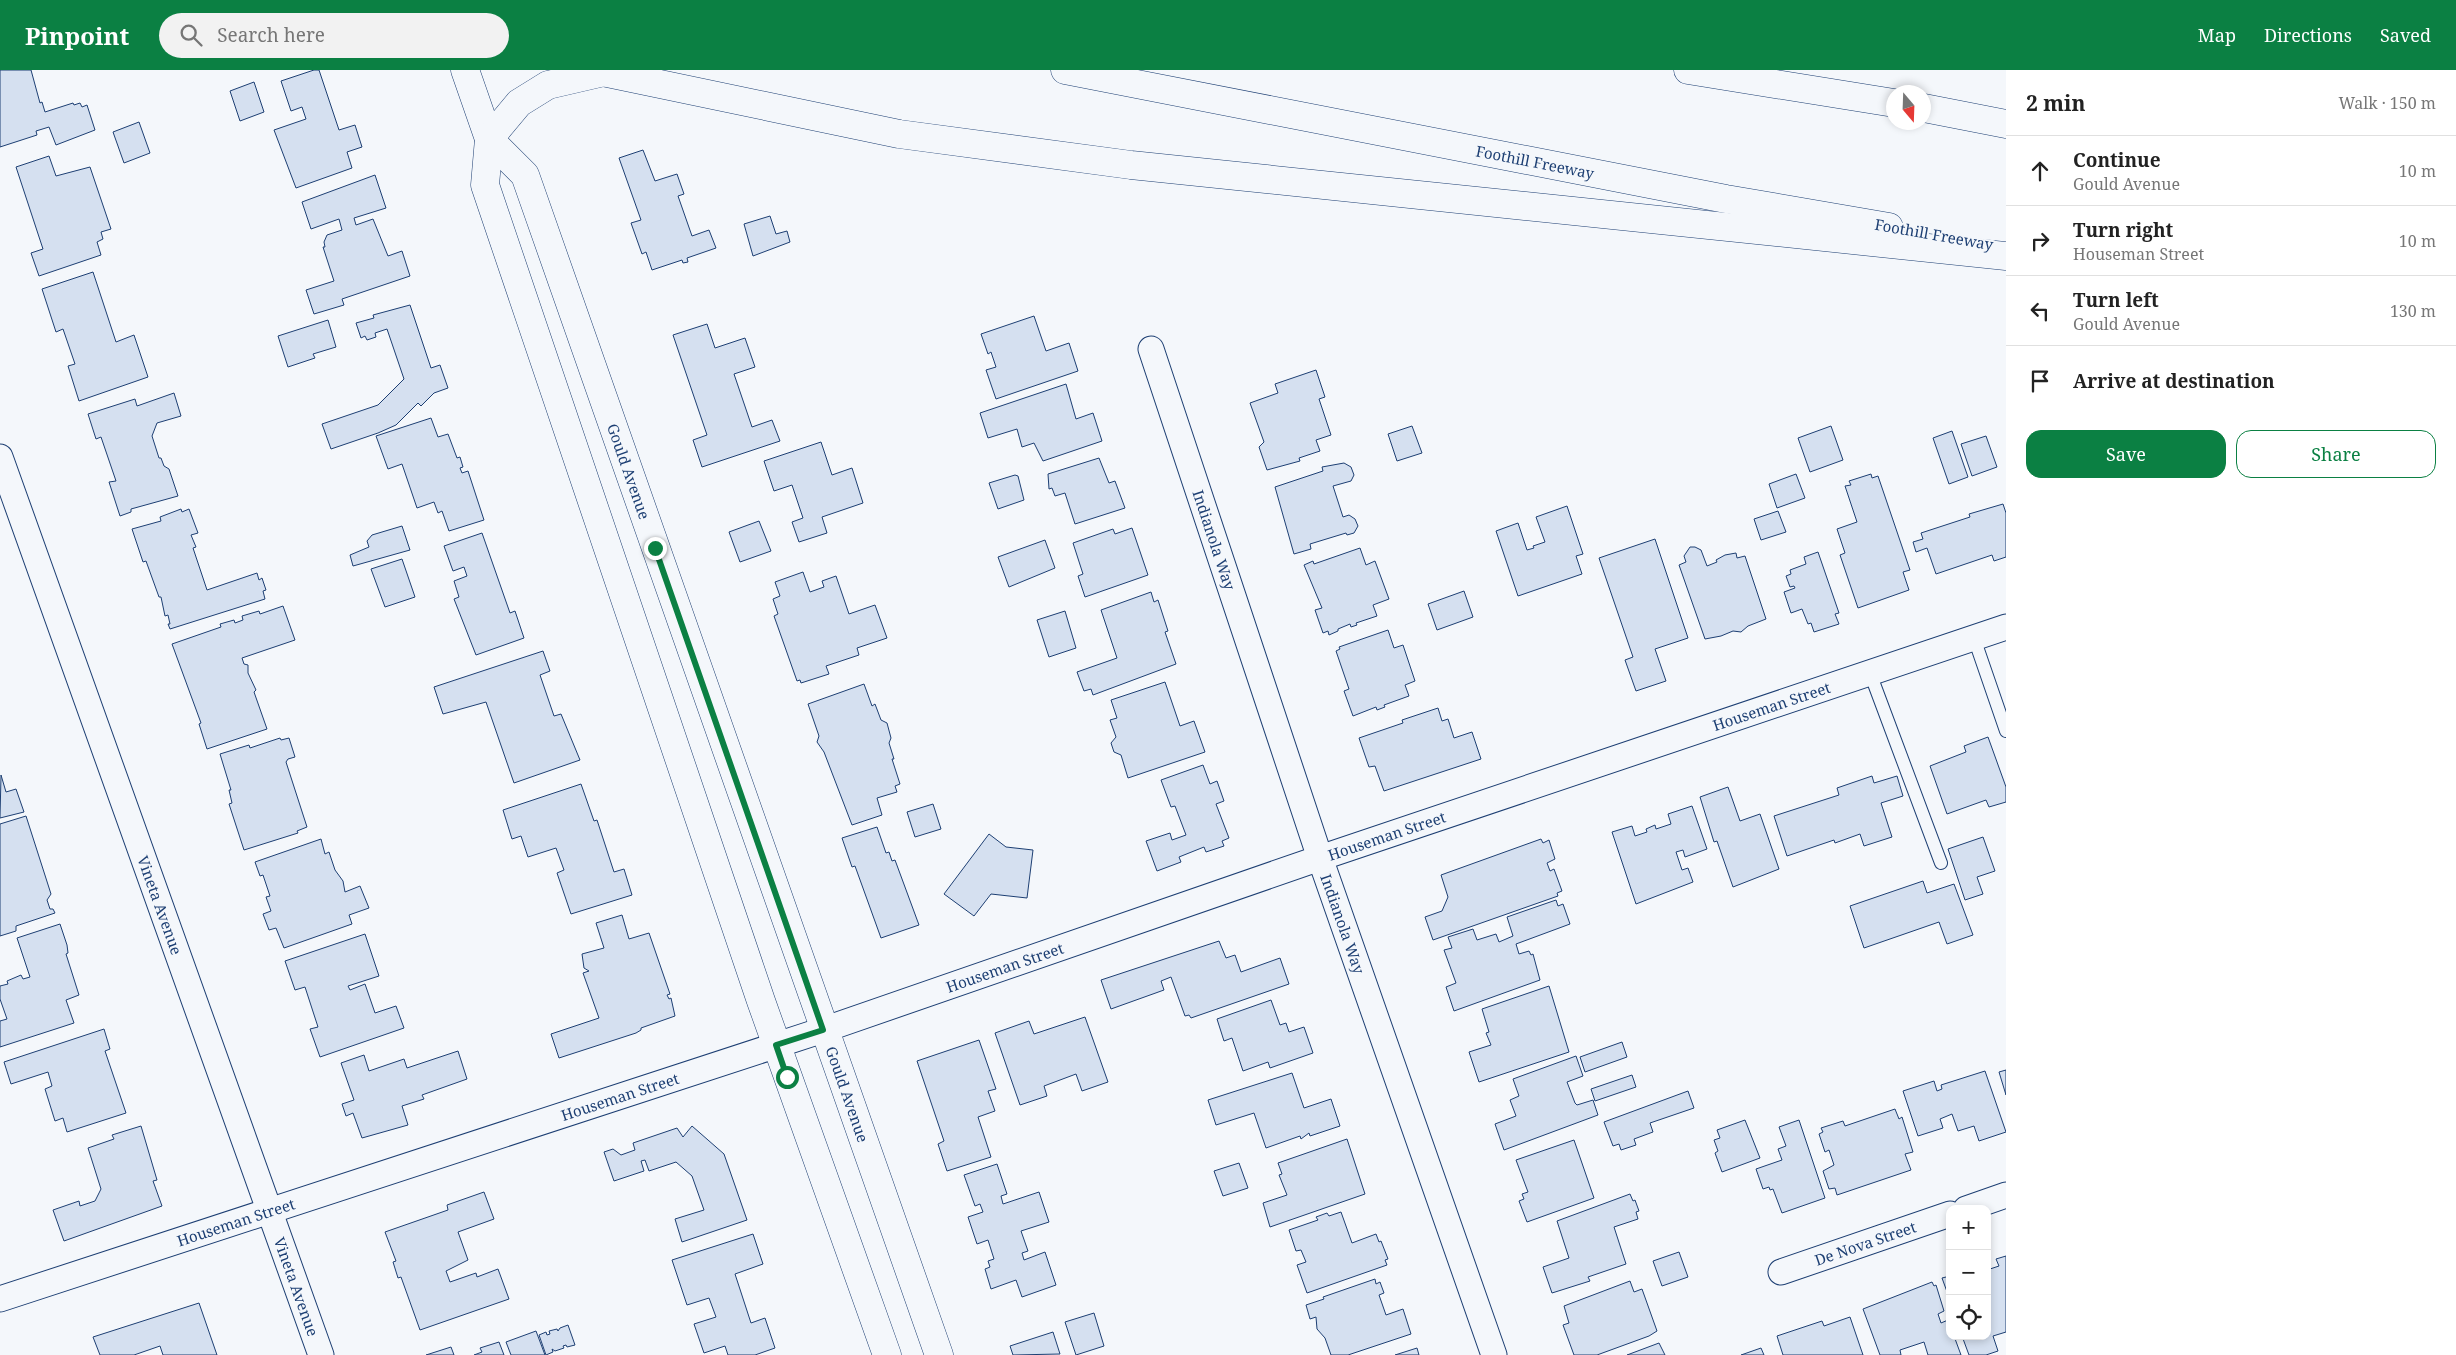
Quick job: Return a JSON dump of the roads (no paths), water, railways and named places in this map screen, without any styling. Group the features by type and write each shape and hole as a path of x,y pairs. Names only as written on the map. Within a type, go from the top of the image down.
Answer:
{"main road":[{"name":"Gould Avenue","path":"465,70 489,139 485,185 776,1045 887,1355"},
{"name":"Foothill Freeway","path":"1066,70 1726,199 2006,247"},
{"path":"1688,70 1886,101"},
{"path":"1773,70 1886,100"},
{"path":"489,139 519,103 548,85 598,71 899,134 1131,165 2006,256"},
{"path":"1931,109 2006,124"},
{"name":"Gould Avenue","path":"489,139 526,175 823,1030 939,1355"}],"street":[{"name":"Indianola Way","path":"1151,350 1320,858 1494,1355"},
{"name":"Vineta Avenue","path":"0,457 321,1355"},
{"name":"Houseman Street","path":"0,1299 823,1030 1320,858 2006,627"},
{"path":"1977,1205 2006,1195"},
{"name":"De Nova Street","path":"1781,1272 1946,1215"}],"lane":[{"path":"1974,638 2006,731"},
{"path":"1870,673 1941,863"}]}
